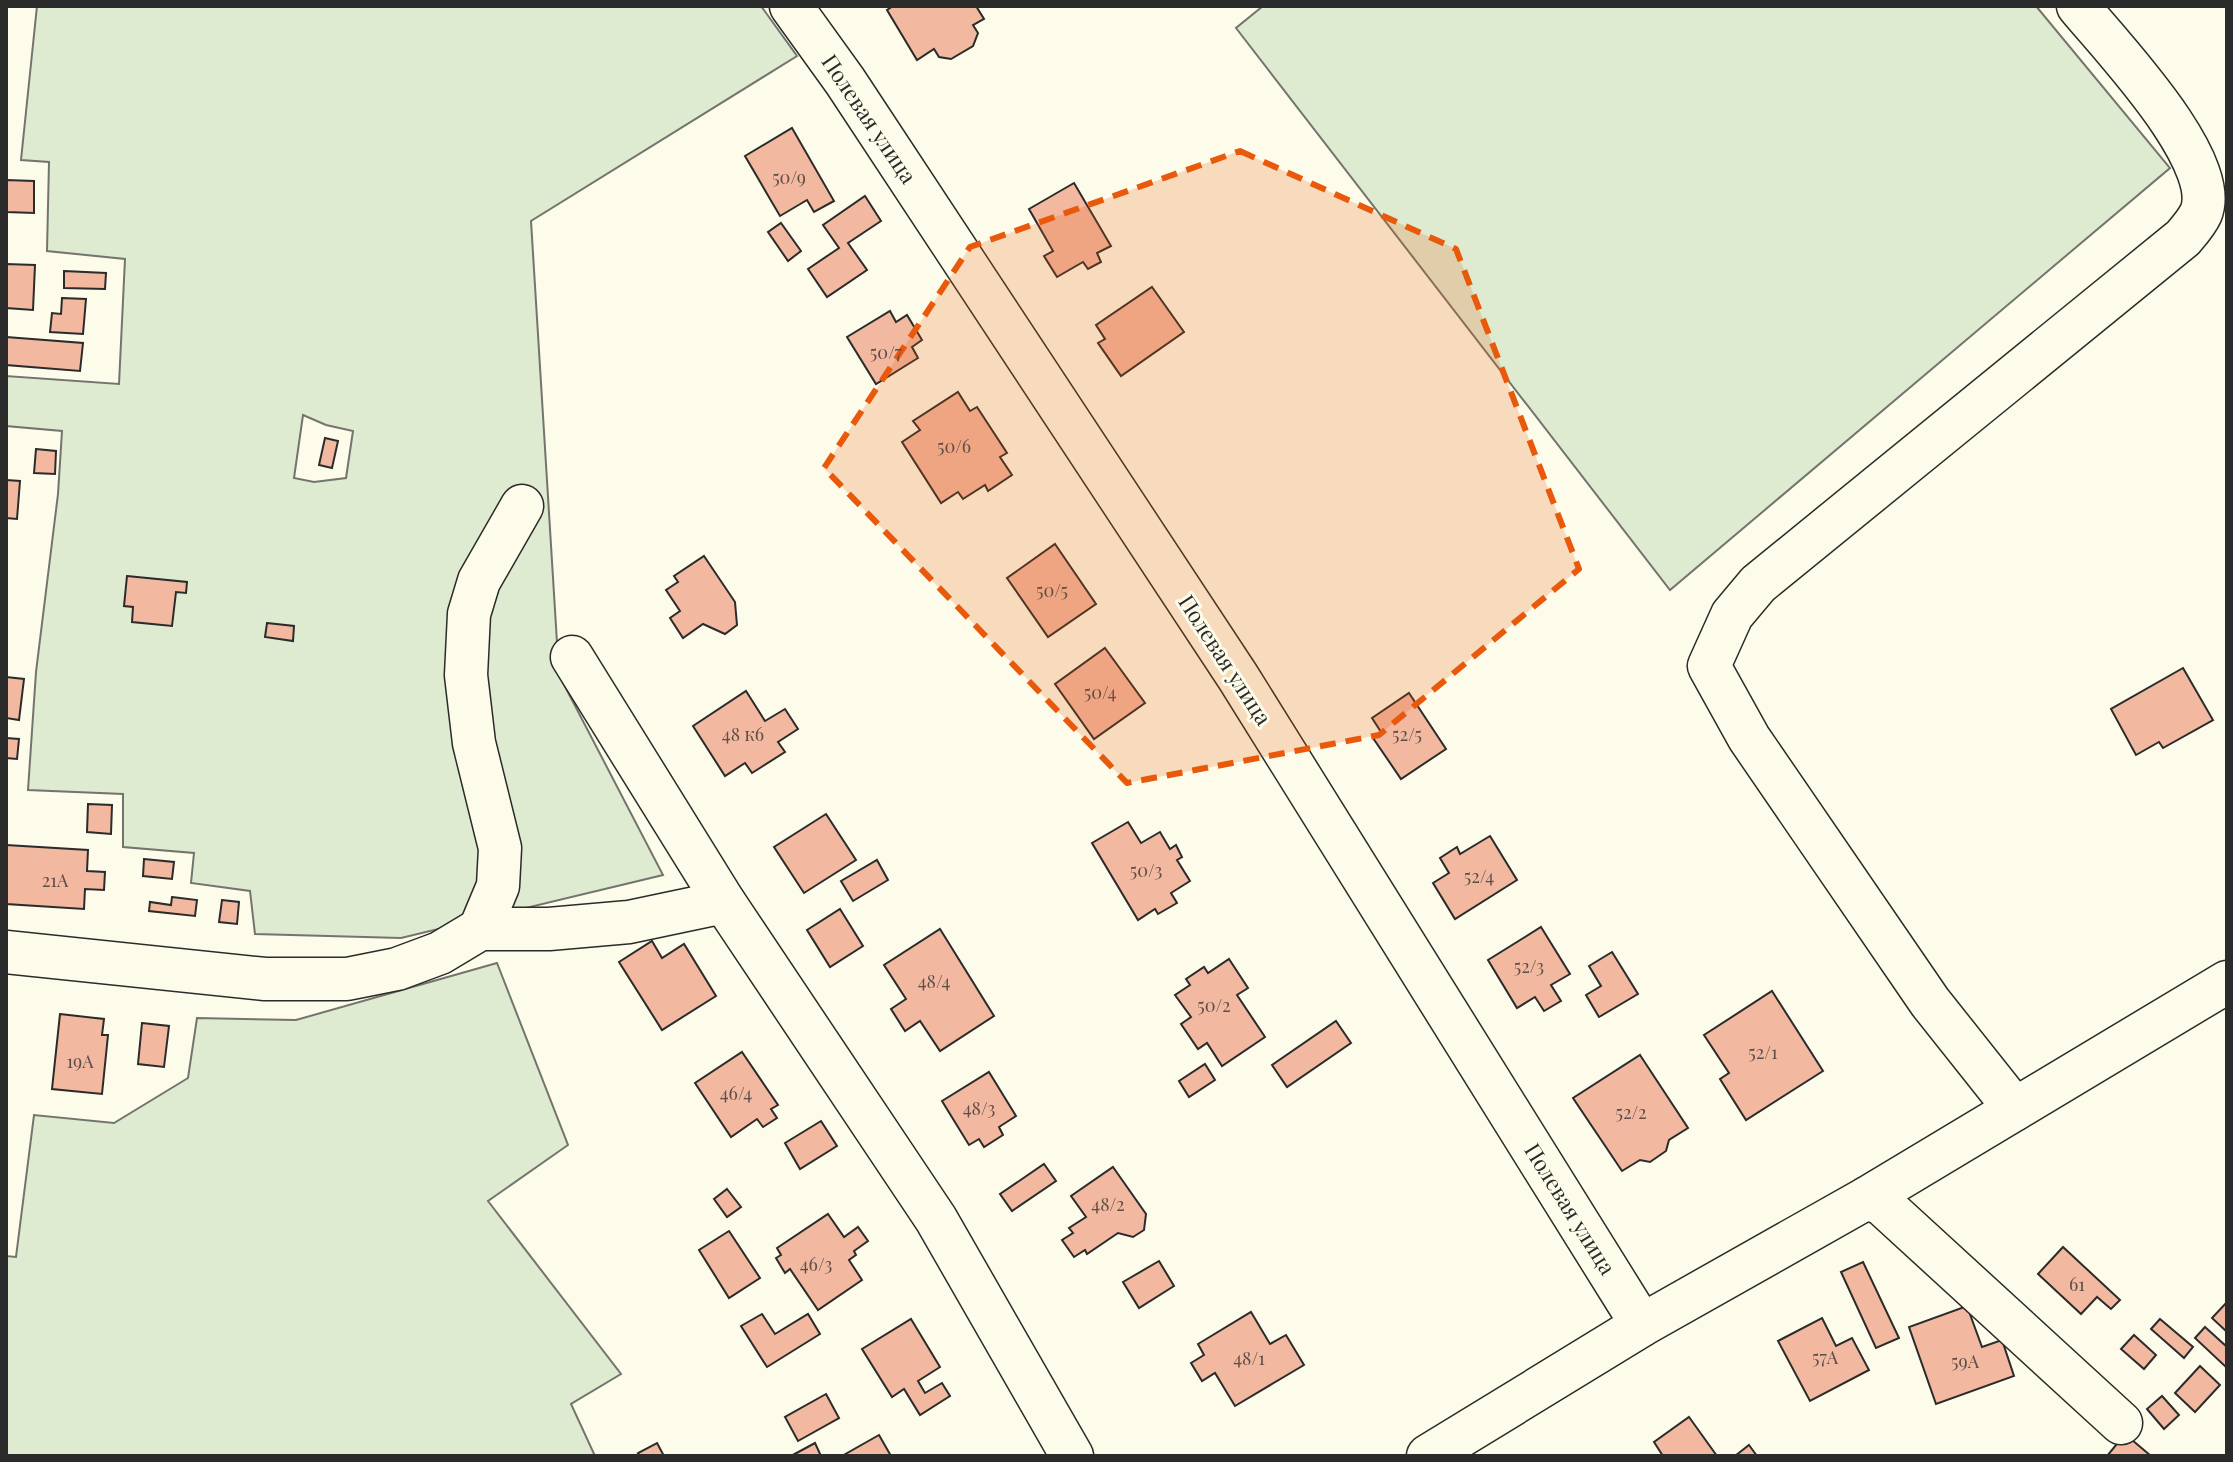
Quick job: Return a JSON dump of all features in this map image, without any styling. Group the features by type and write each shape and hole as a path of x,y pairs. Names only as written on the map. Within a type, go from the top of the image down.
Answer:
{"street":[{"name":"Полевая улица","path":"791,6 853,94 1238,677 1642,1325"},
{"path":"2015,1109 1930,1002 1749,738 1709,666 1732,615 1758,584 2183,238 2202,211 2202,185 2193,156 2171,120 2078,6"},
{"path":"480,929 498,886 500,848 474,743 466,675 469,614 479,581 522,506"},
{"path":"572,657 724,902 936,1219 1072,1456"},
{"path":"6,952 265,979 347,979 411,964 440,953 480,929 549,929 629,922 724,902"},
{"path":"1428,1456 1642,1325 1867,1198 2227,982"},
{"path":"1867,1198 1882,1204 2121,1423"}],"highlighted area":[{"path":"1240,151 1456,249 1579,569 1379,735 1127,783 824,468 970,247"}],"green space":[{"path":"37,6 761,6 797,56 531,221 559,675 663,875 401,938 255,934 250,891 191,883 194,853 123,847 123,794 28,790 36,672 58,494 62,431 6,426 6,376 119,384 125,259 47,251 49,162 21,160","holes":["303,415 326,425 353,431 346,478 314,482 294,478"]},
{"path":"1263,6 2036,6 2170,168 1670,590 1236,28"},
{"path":"497,963 568,1145 488,1201 621,1374 571,1404 595,1456 6,1456 6,1256 16,1257 34,1115 114,1123 188,1078 197,1018 296,1020"}],"building":[{"path":"893,6 976,6 984,19 973,25 978,33 973,46 951,59 939,57 934,49 917,60 887,10"},
{"path":"792,128 834,201 814,212 807,200 780,216 745,156"},
{"path":"6,180 34,181 34,213 6,212"},
{"path":"1074,183 1111,246 1097,253 1101,262 1088,269 1083,262 1057,277 1044,256 1053,251 1029,209"},
{"path":"865,196 881,221 848,243 867,270 827,297 808,269 839,248 823,225"},
{"path":"781,223 801,251 788,261 768,232"},
{"path":"6,264 35,265 33,310 6,308"},
{"path":"64,271 106,273 105,289 64,288"},
{"path":"1152,287 1184,332 1121,376 1098,343 1105,339 1096,325"},
{"path":"62,298 86,299 83,334 50,332 52,313 61,314"},
{"path":"890,311 896,322 907,315 922,340 912,347 918,358 876,384 847,337"},
{"path":"6,337 83,343 80,371 6,365"},
{"path":"958,392 970,411 977,407 1007,453 1000,457 1012,475 988,491 985,485 963,499 958,492 941,503 902,442 920,430 913,421"},
{"path":"325,438 338,441 332,468 319,465"},
{"path":"36,449 56,451 55,474 34,473"},
{"path":"6,480 20,481 17,519 6,518"},
{"path":"1055,544 1096,604 1048,637 1007,578"},
{"path":"704,556 735,602 737,625 725,634 703,624 683,638 670,618 680,611 666,590 678,582 674,576"},
{"path":"127,576 187,582 186,593 176,592 172,626 132,622 133,607 124,606"},
{"path":"267,623 294,626 293,641 265,637"},
{"path":"1105,648 1145,703 1094,739 1055,684"},
{"path":"2183,668 2213,720 2163,748 2159,742 2136,755 2111,709"},
{"path":"6,677 24,679 19,720 6,718"},
{"path":"746,691 765,721 785,709 798,729 778,742 785,752 752,773 745,763 725,776 693,726"},
{"path":"1409,693 1446,749 1401,779 1373,738 1381,732 1372,718"},
{"path":"6,738 19,739 17,759 6,758"},
{"path":"88,804 112,805 111,834 87,832"},
{"path":"826,814 856,860 804,893 774,847"},
{"path":"1128,822 1141,843 1160,832 1170,849 1176,845 1182,857 1177,860 1190,881 1171,893 1177,903 1158,914 1155,909 1138,920 1092,843"},
{"path":"1490,836 1517,880 1455,919 1433,883 1449,873 1440,858 1457,847 1460,854"},
{"path":"6,845 88,850 87,871 105,872 104,890 85,889 84,909 6,904"},
{"path":"144,859 174,862 172,879 143,876"},
{"path":"877,860 888,880 853,901 841,881"},
{"path":"172,897 197,900 195,916 149,911 150,902 171,905"},
{"path":"222,900 239,902 237,924 219,922"},
{"path":"840,909 863,946 830,967 807,930"},
{"path":"1541,927 1570,974 1551,985 1561,1001 1544,1011 1535,997 1517,1008 1488,960"},
{"path":"940,929 994,1016 940,1051 920,1021 905,1031 891,1009 906,999 884,965"},
{"path":"652,941 662,958 684,944 716,996 662,1030 619,962"},
{"path":"1612,952 1638,994 1599,1017 1586,995 1601,986 1589,966"},
{"path":"1229,959 1248,988 1237,995 1265,1037 1222,1066 1207,1043 1198,1049 1181,1024 1191,1017 1175,995 1190,985 1186,979 1204,967 1208,973"},
{"path":"1772,991 1823,1071 1746,1120 1720,1079 1729,1073 1704,1035"},
{"path":"60,1014 104,1019 102,1035 108,1035 102,1094 52,1089"},
{"path":"1336,1021 1351,1043 1287,1087 1272,1065"},
{"path":"142,1023 169,1026 164,1067 138,1064"},
{"path":"742,1052 778,1105 771,1109 777,1118 763,1127 757,1119 731,1137 695,1083"},
{"path":"1640,1055 1688,1128 1669,1140 1666,1151 1650,1162 1640,1160 1622,1171 1573,1098"},
{"path":"1205,1064 1215,1080 1189,1097 1179,1081"},
{"path":"989,1072 1016,1116 999,1127 1003,1135 984,1147 979,1139 969,1145 942,1101"},
{"path":"821,1121 837,1146 800,1169 785,1143"},
{"path":"1044,1164 1056,1181 1012,1211 1000,1194"},
{"path":"1113,1167 1146,1214 1144,1230 1133,1237 1118,1233 1087,1254 1085,1250 1074,1257 1062,1240 1073,1233 1069,1228 1086,1217 1071,1196"},
{"path":"727,1189 741,1207 727,1217 714,1199"},
{"path":"828,1214 844,1237 858,1227 868,1241 854,1251 856,1255 849,1260 862,1280 818,1310 790,1269 785,1273 776,1258 781,1255 777,1248"},
{"path":"729,1231 760,1278 729,1298 699,1250"},
{"path":"2063,1247 2120,1300 2111,1309 2097,1297 2081,1314 2038,1274"},
{"path":"1159,1261 1174,1286 1139,1308 1123,1282"},
{"path":"1863,1262 1899,1338 1876,1348 1841,1272"},
{"path":"2227,1302 2227,1332 2212,1318"},
{"path":"1967,1306 1982,1347 2002,1340 2014,1376 1936,1404 1909,1327"},
{"path":"1251,1312 1270,1344 1286,1335 1304,1365 1235,1406 1215,1373 1202,1381 1191,1363 1204,1355 1198,1344"},
{"path":"762,1314 775,1334 808,1314 820,1334 767,1367 741,1326"},
{"path":"1822,1318 1836,1346 1852,1338 1869,1370 1810,1401 1778,1341"},
{"path":"911,1319 940,1367 918,1381 925,1393 942,1383 950,1396 920,1415 904,1389 892,1397 862,1349"},
{"path":"2160,1319 2193,1347 2184,1358 2151,1329"},
{"path":"2205,1327 2227,1347 2227,1368 2195,1338"},
{"path":"2134,1335 2156,1355 2144,1369 2121,1349"},
{"path":"2200,1366 2220,1385 2195,1412 2175,1393"},
{"path":"826,1394 839,1418 798,1441 785,1417"},
{"path":"2162,1396 2179,1415 2164,1429 2147,1409"},
{"path":"1689,1417 1717,1456 1663,1456 1654,1442"},
{"path":"2125,1434 2151,1456 2107,1456"},
{"path":"879,1435 891,1456 842,1456"},
{"path":"657,1443 664,1456 640,1456 638,1453"},
{"path":"815,1443 821,1456 791,1456"},
{"path":"1749,1445 1757,1456 1735,1456"}]}
